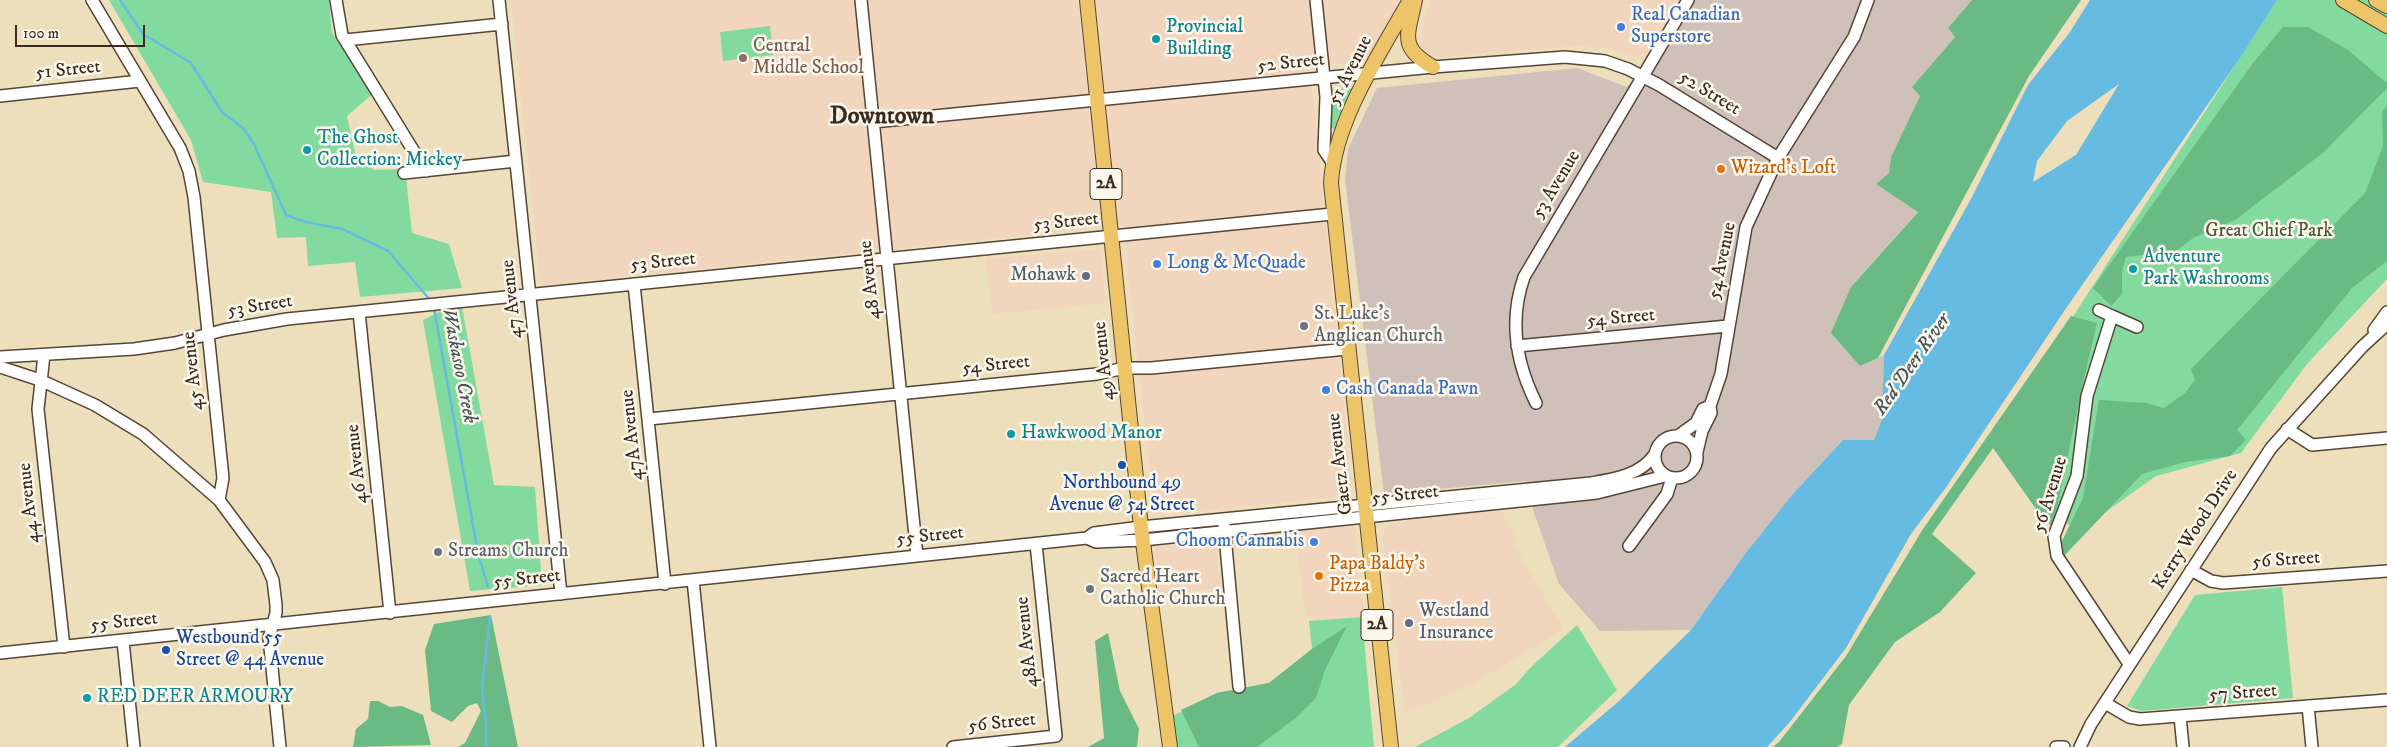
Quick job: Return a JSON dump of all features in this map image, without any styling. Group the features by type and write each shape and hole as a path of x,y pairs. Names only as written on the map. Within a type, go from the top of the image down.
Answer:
{"main road":[{"name":"49 Avenue","path":"1087,0 1142,534 1170,747"},
{"name":"51 Avenue","path":"1332,162 1339,138 1369,74 1410,0"},
{"path":"1415,0 1408,40 1409,47 1415,56 1433,67"},
{"path":"2343,0 2387,26"},
{"path":"2376,0 2387,6"},
{"name":"Gaetz Avenue","path":"1332,162 1332,214 1366,510 1390,747"}],"street":[{"name":"45 Avenue","path":"92,0 180,148 189,171 194,197 223,482 219,500"},
{"path":"336,0 339,26 345,40 426,171"},
{"name":"47 Avenue","path":"499,0 561,594"},
{"name":"48 Avenue","path":"861,0 917,556"},
{"name":"Gaetz Avenue","path":"1316,0 1324,78 1324,150 1332,162"},
{"name":"53 Avenue","path":"1536,403 1525,381 1514,323 1517,298 1528,266 1688,0"},
{"name":"54 Avenue","path":"1697,452 1702,431 1712,413 1710,406 1721,374 1746,228 1778,158 1854,36 1868,0"},
{"path":"345,40 502,24"},
{"name":"52 Street","path":"873,122 1433,67 1565,57 1605,62 1643,76 1778,158"},
{"name":"51 Street","path":"0,96 140,81"},
{"path":"404,173 516,161"},
{"name":"53 Street","path":"0,357 134,349 175,343 264,322 450,302 1332,214"},
{"name":"47A Avenue","path":"634,284 665,584"},
{"path":"2100,310 2137,327"},
{"name":"46 Avenue","path":"359,312 390,612"},
{"name":"Kerry Wood Drive","path":"2362,347 2387,312"},
{"name":"56 Avenue","path":"2112,316 2087,396 2077,476 2053,543 2057,556 2129,664"},
{"name":"Kerry Wood Drive","path":"2080,747 2088,729 2129,664 2271,448 2362,347 2387,324"},
{"name":"54 Street","path":"1517,346 1728,326"},
{"name":"54 Street","path":"648,419 1097,374 1125,368 1151,368 1347,349"},
{"name":"44 Avenue","path":"44,355 38,409 64,647"},
{"path":"0,367 40,380 95,405 137,430 219,500 268,568 273,580 276,605 269,638 280,747"},
{"name":"54 Avenue","path":"1678,436 1696,423 1704,410 1710,406"},
{"path":"2287,429 2312,445 2387,438"},
{"path":"1671,436 1678,436 1690,441 1697,452 1697,461 1691,472 1679,478 1669,477 1657,466 1655,454 1660,442 1671,436"},
{"name":"55 Street","path":"0,654 1036,544 1087,538 1094,533 1142,534 1225,531 1366,510 1606,480 1642,468 1655,454"},
{"name":"55 Street","path":"1142,534 1223,519 1597,493 1656,476 1669,477"},
{"path":"1629,546 1667,494 1669,477"},
{"path":"1223,519 1239,686"},
{"name":"48A Avenue","path":"1036,544 1056,736"},
{"name":"56 Street","path":"2190,570 2211,581 2223,583 2387,571"},
{"path":"693,580 710,747"},
{"path":"123,641 134,747"},
{"name":"57 Street","path":"2105,703 2132,718 2387,700"},
{"path":"2308,706 2312,747"},
{"path":"2180,716 2183,747"},
{"name":"56 Street","path":"953,747 1056,736"},
{"path":"2056,747 2064,747"}],"shaded area":[{"path":"511,0 1404,0 1371,60 1310,67 1353,495 1155,516 1123,225 541,285"},
{"path":"1432,0 1684,0 1648,61 1606,48 1576,46 1427,58 1420,42 1422,21"},
{"path":"1684,0 1972,0 1948,28 1955,37 1913,86 1920,96 1891,157 1889,173 1876,184 1918,211 1851,287 1860,366 1884,355 1882,419 1874,440 1843,440 1792,495 1745,554 1691,630 1600,631 1559,584 1534,513 1526,481 1384,494 1345,179 1348,149 1377,88 1577,68 1627,87 1648,61"},
{"path":"1100,249 1106,303 992,314 986,259"},
{"path":"1499,506 1517,540 1514,545 1564,629 1473,684 1405,713 1382,533 1390,526 1406,521"},
{"path":"1354,525 1363,608 1362,617 1311,621 1305,612 1295,530"},
{"path":"1215,537 1222,588 1158,593 1154,547"}],"green space":[{"path":"109,0 329,0 332,33 374,93 347,116 356,157 374,170 405,169 412,233 449,244 462,288 360,297 355,262 308,266 306,237 277,238 271,192 203,182 191,140"},
{"path":"1972,0 2081,0 2029,76 1878,358 1860,366 1831,333 1851,287 1918,212 1876,184 1889,173 1891,157 1920,96 1912,87 1955,37 1948,28"},
{"name":"Great Chief Park","path":"2277,0 2387,0 2387,279 2307,364 2241,453 2156,476 2079,531 2045,510 1998,433"},
{"path":"770,26 773,55 723,61 720,32"},
{"path":"2283,27 2308,27 2348,50 2387,83 2387,88 2324,152 2235,220 2193,238 2162,262 2143,255 2126,257 2122,271 2122,294 2111,306 2093,288 2253,63"},
{"path":"1355,88 1335,130 1330,126 1333,89"},
{"path":"2387,105 2387,261 2352,288 2237,430 2246,440 2230,456 2185,462 2142,474 2064,556 2061,543 2083,498 2099,400 2147,403 2164,408 2185,393 2195,380 2191,369 2365,193 2383,146 2382,112"},
{"path":"461,301 494,485 535,487 542,585 470,591 423,320"},
{"path":"2071,316 2097,323 2053,527 2043,519 1993,448 1932,534 1976,573 1940,612 1895,642 1849,705 1842,744 1837,747 1773,747 1779,742 1846,656 1923,529"},
{"path":"2282,587 2293,698 2142,711 2127,706 2195,595"},
{"path":"491,615 518,747 458,747 465,743 481,711 477,703 468,706 452,722 431,711 425,650 434,624"},
{"path":"1362,617 1374,747 1176,747 1173,716 1217,693 1269,683 1312,649 1309,621"},
{"path":"1577,625 1617,690 1558,747 1415,747 1469,718 1515,685 1531,667"},
{"path":"1347,626 1325,670 1316,698 1297,717 1257,747 1199,747 1181,710 1217,693 1269,683 1312,649"},
{"path":"1108,633 1120,691 1139,729 1137,747 1088,747 1104,738 1095,641"},
{"path":"370,701 378,701 390,707 402,706 423,715 431,745 353,747 356,729 368,719"}],"water":[{"name":"Red Deer River","path":"2090,0 2277,0 2240,58 2069,304 1947,486 1911,534 1846,648 1789,723 1767,747 1565,747 1619,701 1691,630 1745,554 1792,495 1843,440 1874,440 1882,419 1884,355 1971,199 2028,85 2070,32","holes":["2119,84 2076,155 2033,182 2037,161 2067,121"]}],"waterway":[{"name":"Waskasoo Creek","path":"120,0 143,34 191,63 222,112 243,128 254,144 286,215 306,222 342,229 388,251 431,301"},
{"name":"Waskasoo Creek","path":"434,308 478,553 488,587"},
{"name":"Waskasoo Creek","path":"486,747 486,719 482,689 490,617"}],"place":[{"name":"Real Canadian Superstore","path":"1621,27"},
{"name":"Provincial Building","path":"1156,39"},
{"name":"Central Middle School","path":"743,58"},
{"name":"The Ghost Collection: Mickey","path":"307,150"},
{"name":"Wizard's Loft","path":"1721,169"},
{"name":"Long & McQuade","path":"1157,264"},
{"name":"Adventure Park Washrooms","path":"2133,269"},
{"name":"Mohawk","path":"1086,276"},
{"name":"St. Luke's Anglican Church","path":"1304,326"},
{"name":"Cash Canada Pawn","path":"1326,390"},
{"name":"Hawkwood Manor","path":"1011,434"},
{"name":"Northbound 49 Avenue @ 54 Street","path":"1122,465"},
{"name":"Choom Cannabis","path":"1314,542"},
{"name":"Streams Church","path":"438,552"},
{"name":"Papa Baldy's Pizza","path":"1319,576"},
{"name":"Sacred Heart Catholic Church","path":"1090,589"},
{"name":"Westland Insurance","path":"1409,623"},
{"name":"Westbound 55 Street @ 44 Avenue","path":"166,650"},
{"name":"RED DEER ARMOURY","path":"87,698"}],"district":[{"name":"Downtown","path":"882,118"}]}
